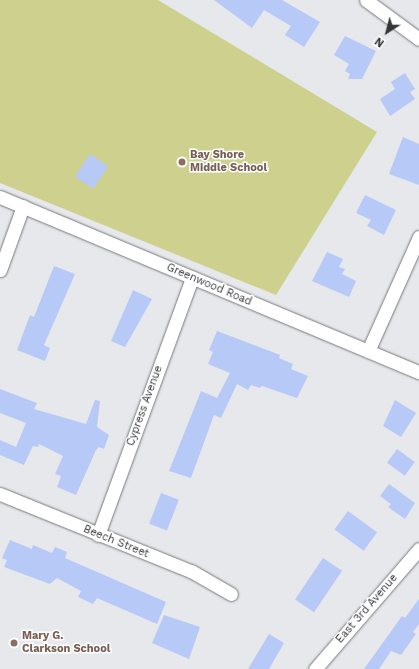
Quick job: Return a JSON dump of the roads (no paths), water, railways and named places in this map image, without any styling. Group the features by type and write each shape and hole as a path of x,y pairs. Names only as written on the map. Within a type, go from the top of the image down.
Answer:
{"street":[{"path":"366,0 419,39"},
{"name":"Greenwood Road","path":"0,197 419,372"},
{"path":"0,270 23,206"},
{"path":"368,351 419,237"},
{"name":"Cypress Avenue","path":"98,535 192,278"},
{"name":"Beech Street","path":"0,494 98,535 191,571 230,594"},
{"name":"East 3rd Avenue","path":"315,669 419,549"}],"place":[{"name":"Bay Shore Middle School","path":"182,162"},
{"name":"Mary G. Clarkson School","path":"14,643"}]}
